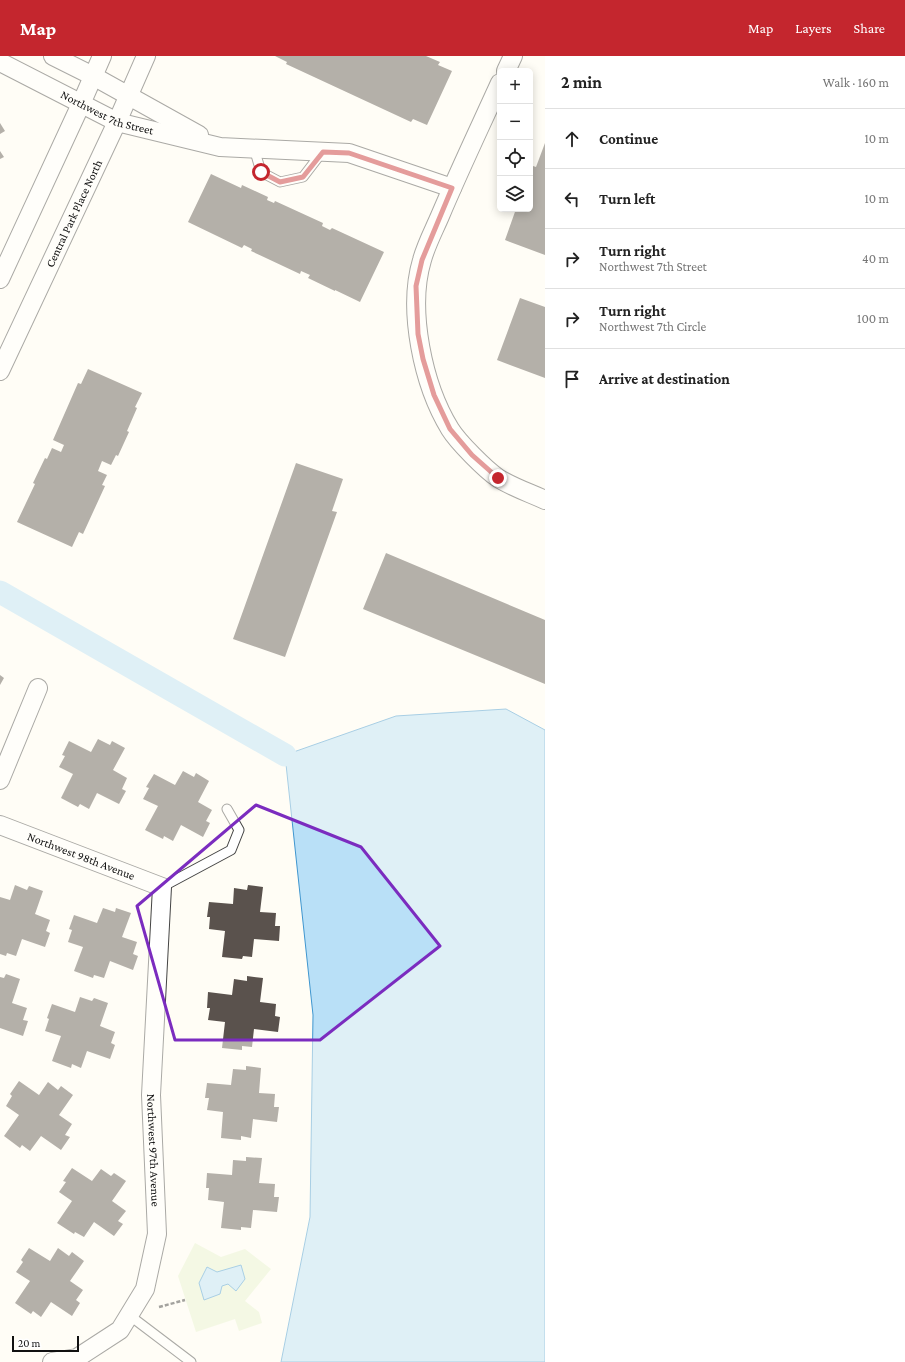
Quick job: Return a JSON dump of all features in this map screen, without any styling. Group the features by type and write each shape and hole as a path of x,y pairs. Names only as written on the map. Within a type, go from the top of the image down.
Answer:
{"street":[{"name":"Northwest 7th Street","path":"53,56 93,76 220,147"},
{"path":"0,279 102,56"},
{"name":"Central Park Place North","path":"0,371 117,122 127,96 146,56"},
{"path":"507,68 513,56"},
{"name":"Northwest 7th Street","path":"0,62 117,122 220,147 349,153 452,188"},
{"path":"497,90 452,188 422,260 416,286 418,334 423,359 434,395 450,429 472,455 498,478 545,500"},
{"path":"0,780 38,688"},
{"name":"Northwest 98th Avenue","path":"0,825 162,886"},
{"name":"Northwest 97th Avenue","path":"52,1362 77,1358 120,1330 145,1288 157,1234 151,1096 162,886"}],"lane":[{"path":"254,148 261,172 280,182 303,177 323,152"},
{"path":"162,886 231,850 239,830 227,809"},
{"path":"129,1315 191,1362"}],"highlighted area":[{"path":"256,805 361,847 440,946 320,1040 175,1040 137,906"}],"green space":[{"path":"195,1243 221,1257 245,1249 271,1269 245,1301 259,1312 262,1323 239,1331 235,1319 196,1332 178,1276"}],"water":[{"path":"506,709 545,730 545,1362 281,1362 310,1217 313,1015 285,755 396,716"},
{"path":"241,1265 245,1279 236,1291 228,1284 222,1286 220,1294 204,1300 199,1283 207,1267 217,1272"}],"building":[{"path":"275,56 426,56 440,62 438,65 452,71 427,125 413,119 411,122 286,64 287,62"},
{"path":"0,123 5,131 0,134"},
{"path":"545,143 545,255 505,240 515,212 533,212 533,166 536,167"},
{"path":"0,151 4,157 0,159"},
{"path":"211,174 241,188 242,185 268,197 267,200 274,203 275,201 323,223 322,226 330,230 332,228 384,252 360,302 308,278 310,275 301,271 300,274 251,251 252,249 244,245 242,248 188,222"},
{"path":"520,298 545,307 545,378 497,360"},
{"path":"88,369 142,393 135,407 137,408 127,431 129,432 118,456 116,455 111,465 102,461 98,471 107,475 102,485 105,486 83,534 79,532 72,547 17,522 35,484 33,483 45,458 47,459 52,448 61,452 64,445 53,440 78,383 81,384"},
{"path":"296,463 343,479 332,511 337,512 285,657 233,639"},
{"path":"386,553 545,620 545,684 363,609"},
{"path":"0,675 4,678 0,685"},
{"path":"98,739 110,745 112,741 125,748 113,770 127,778 122,789 126,791 119,804 97,793 89,809 80,804 78,807 61,798 73,774 59,767 65,756 62,755 69,741 91,752"},
{"path":"183,771 194,777 196,773 209,781 198,802 212,810 206,821 210,823 203,837 181,825 173,841 164,836 163,839 145,830 158,806 143,799 149,788 146,787 154,774 175,785"},
{"path":"15,885 27,890 29,886 43,891 35,914 50,920 46,931 50,933 45,947 22,939 16,956 7,953 6,956 0,954 0,897 10,900"},
{"path":"248,885 263,887 260,912 276,913 275,926 280,926 279,941 254,939 252,957 243,956 242,959 222,957 225,931 209,929 210,917 207,917 209,902 233,904 234,888 247,890"},
{"path":"103,908 115,912 116,908 131,913 122,937 137,942 133,954 138,956 133,970 110,961 104,978 94,975 93,978 74,971 83,947 68,942 72,930 69,929 74,915 97,923"},
{"path":"6,974 20,979 12,1003 27,1008 23,1020 28,1021 23,1036 0,1028 0,977 4,978"},
{"path":"247,976 263,978 260,1002 276,1004 275,1016 280,1017 278,1032 254,1029 252,1047 242,1046 242,1050 222,1048 225,1022 208,1020 210,1008 207,1008 208,992 232,995 234,979 247,981"},
{"path":"80,997 92,1001 94,998 108,1003 100,1026 115,1032 111,1043 115,1045 110,1059 87,1051 81,1068 72,1064 71,1068 52,1061 61,1036 45,1031 49,1019 47,1018 52,1004 75,1012"},
{"path":"246,1066 261,1068 259,1093 275,1094 274,1107 279,1107 277,1122 253,1119 251,1138 241,1136 241,1140 221,1138 223,1112 207,1110 209,1098 205,1098 207,1083 231,1085 233,1069 246,1070"},
{"path":"19,1081 39,1095 48,1082 58,1090 61,1086 73,1095 59,1115 72,1124 65,1135 70,1137 61,1150 41,1136 30,1151 22,1145 20,1148 4,1136 19,1115 6,1106 12,1096 10,1094"},
{"path":"246,1157 262,1158 259,1183 275,1184 274,1197 279,1197 277,1212 253,1210 251,1228 241,1227 241,1230 221,1228 224,1202 208,1200 209,1188 206,1188 207,1173 232,1175 233,1160 246,1161"},
{"path":"72,1168 92,1181 101,1169 111,1176 114,1173 126,1181 112,1201 126,1211 118,1221 123,1224 114,1236 94,1222 84,1237 75,1232 74,1234 57,1223 72,1201 59,1192 66,1182 63,1181"},
{"path":"29,1248 50,1261 58,1248 69,1256 72,1252 84,1261 70,1281 83,1290 76,1300 80,1303 72,1316 51,1302 41,1317 33,1311 31,1314 15,1303 30,1281 16,1272 23,1262 21,1260"}],"waterway":[{"path":"0,592 285,755"}],"route":[{"path":"261,172 280,182 303,177 323,152 349,153 452,188 422,260 416,286 418,334 423,359 434,395 450,429 472,455 498,478"}]}
